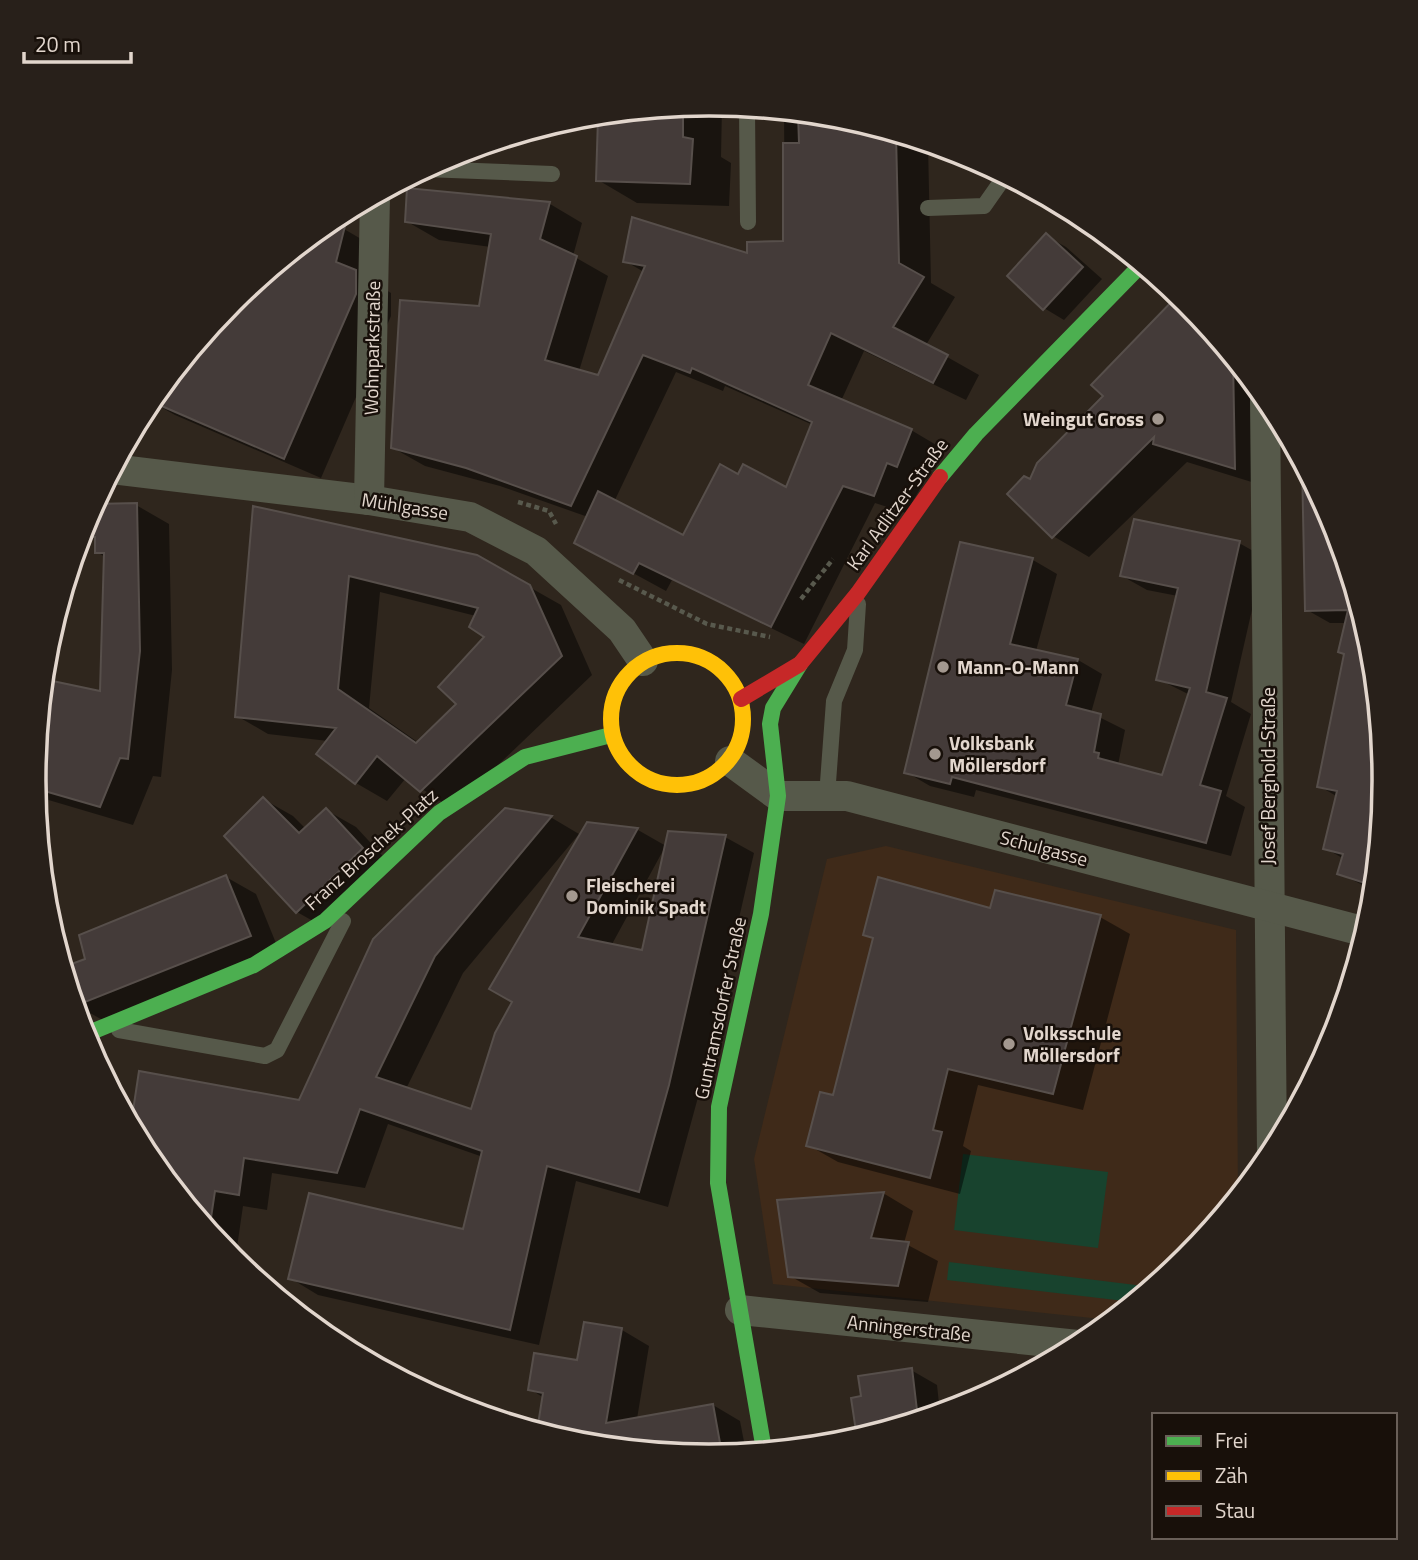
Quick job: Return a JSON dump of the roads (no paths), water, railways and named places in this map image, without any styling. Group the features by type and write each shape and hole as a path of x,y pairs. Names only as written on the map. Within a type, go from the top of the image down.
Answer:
{"street":[{"name":"Wohnparkstraße","path":"369,500 375,206"},
{"name":"Karl Adlitzer-Straße","path":"741,699 800,664 858,593 932,486 975,434 1135,272"},
{"name":"Josef Berghold-Straße","path":"1265,418 1272,1132"},
{"name":"Mühlgasse","path":"122,471 369,500 470,517 536,551 622,629 643,661"},
{"path":"670,652 704,657 727,675 741,699 744,729 730,761 709,778 681,787 648,780 623,761 611,735 610,709 622,679 643,661 670,652"},
{"name":"Guntramsdorfer Straße","path":"763,1441 718,1184 719,1107 761,914 778,796 770,724 773,708 800,664"},
{"name":"Franz Broschek-Platz","path":"95,1030 254,965 324,921 439,813 525,757 611,735"},
{"path":"730,761 778,796"},
{"name":"Schulgasse","path":"778,796 847,796 1355,929"},
{"name":"Anningerstraße","path":"740,1310 1060,1343"}],"lane":[{"path":"747,118 748,222"},
{"path":"449,170 552,174"},
{"path":"928,208 984,206 1000,184"},
{"path":"827,796 834,701 855,650 858,593"},
{"path":"103,1027 265,1056 277,1050 360,888"}],"place":[{"name":"Weingut Gross","path":"1158,419"},
{"name":"Mann-O-Mann","path":"943,667"},
{"name":"Volksbank Möllersdorf","path":"935,754"},
{"name":"Fleischerei Dominik Spadt","path":"572,896"},
{"name":"Volksschule Möllersdorf","path":"1009,1044"}]}
